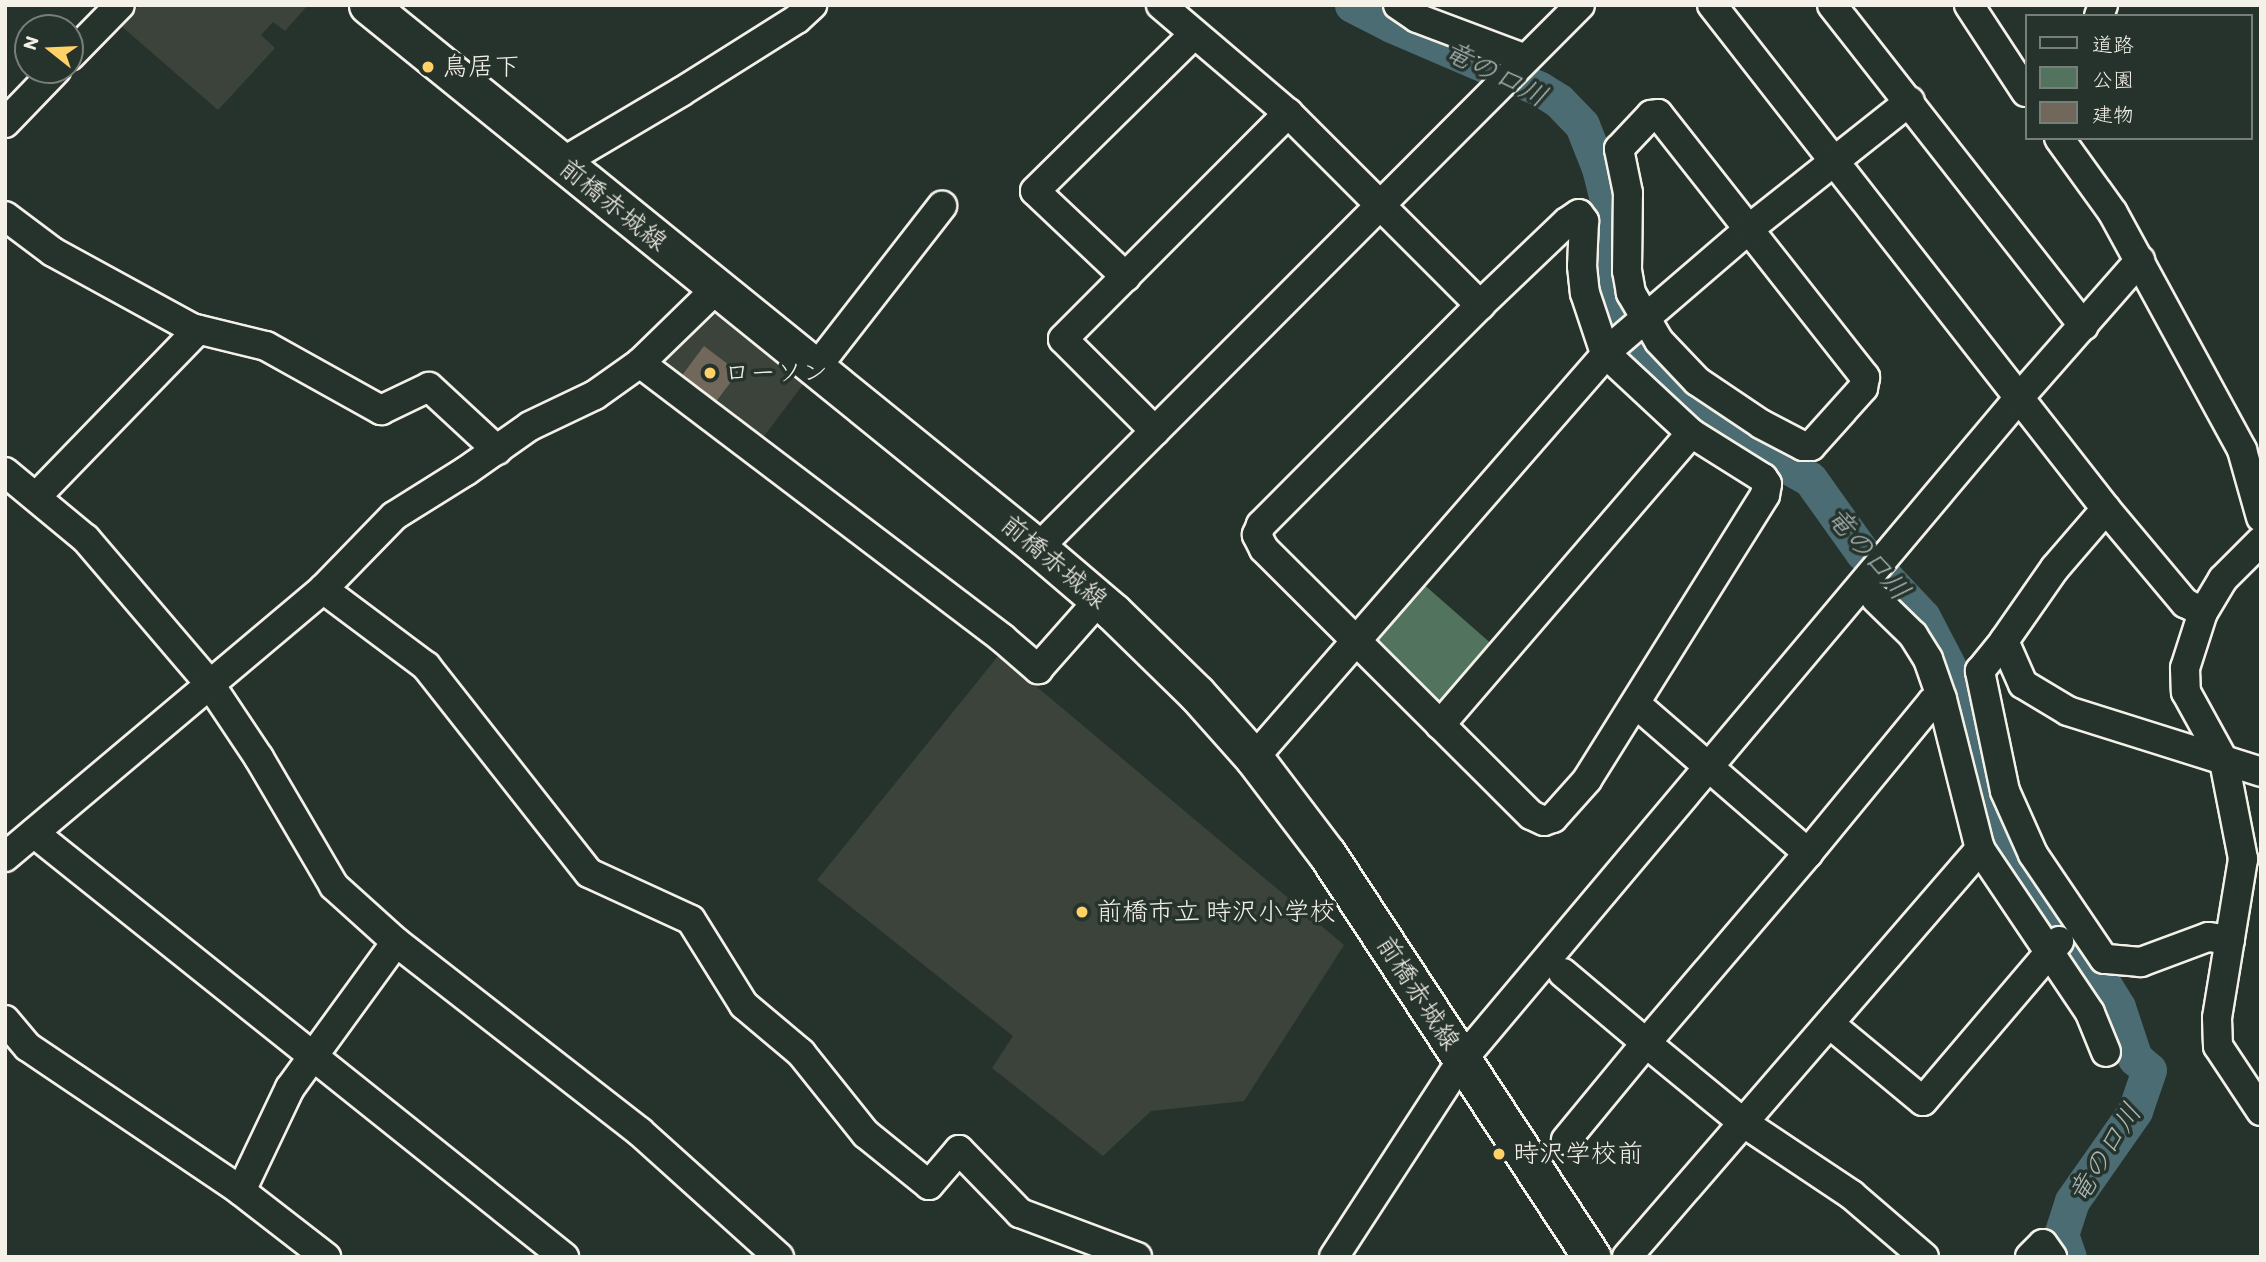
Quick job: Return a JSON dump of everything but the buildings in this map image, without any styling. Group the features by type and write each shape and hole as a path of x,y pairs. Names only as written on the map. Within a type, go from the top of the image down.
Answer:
{"main road":[{"name":"前橋赤城線","path":"377,8 561,163 1038,548 1099,600 1197,694 1254,758 1327,855 1592,1257"}],"street":[{"path":"84,42 120,5"},
{"path":"561,163 681,93 797,19 812,5"},
{"path":"1161,5 1288,113 1480,305"},
{"path":"1038,548 1580,5"},
{"path":"1712,5 2106,509 2185,603 2203,612"},
{"path":"1832,5 2084,326"},
{"path":"1969,5 2024,89"},
{"path":"1400,6 1418,18 1524,61"},
{"path":"1126,277 1035,191 1194,34"},
{"path":"5,122 42,84"},
{"path":"1254,758 1609,350 1750,228 1910,102"},
{"path":"1155,431 1063,340 1288,113"},
{"path":"1658,114 1865,377 1863,388 1817,443 1803,446 1726,402 1697,381 1641,322 1627,271 1628,193 1619,149 1651,115 1658,114"},
{"path":"2060,140 2113,213 2242,450 2261,517"},
{"path":"815,369 942,206"},
{"path":"1579,214 1584,221 1582,266 1585,293 1609,350 1690,433 1763,478 1767,484 1765,495 1587,780 1553,818 1544,821 1531,815 1440,725 1264,549 1257,536 1261,525 1480,305 1567,222 1579,214"},
{"path":"5,216 52,252 198,330 266,346 381,410 429,387 497,450"},
{"path":"1335,1257 1443,1095 1462,1060 1710,766 1878,577 2018,399 2140,260"},
{"path":"5,857 323,589 394,516 530,426 595,395 640,363 717,288"},
{"path":"36,497 198,330"},
{"path":"640,363 1002,638 1038,670 1099,600"},
{"path":"1440,725 1690,433"},
{"path":"5,472 86,539 209,683 259,758 334,886 396,942 640,1132 779,1257"},
{"path":"2106,509 2055,568 1980,671 2005,792 2033,854 2075,922 2104,959 2141,962 2208,937 2230,940"},
{"path":"2261,541 2223,579 2203,612 2185,668 2186,692 2224,761 2243,859 2217,1018 2218,1046 2261,1111"},
{"path":"1878,577 1928,659 1942,699 1980,849 2051,951 2090,1013 2106,1052"},
{"path":"323,589 426,666 589,873 691,920 744,1005 800,1053 866,1134 929,1185 959,1150 1020,1213 1137,1257"},
{"path":"2004,641 2023,684 2068,711 2261,772"},
{"path":"1566,1140 1932,702 1942,699"},
{"path":"1636,704 1808,853"},
{"path":"34,834 564,1257"},
{"path":"1627,1257 1741,1121 1831,1025 1980,849"},
{"path":"1831,1025 1923,1101 2075,922"},
{"path":"241,1191 290,1088 396,942"},
{"path":"1563,973 1741,1121 1852,1195 1924,1257"},
{"path":"5,1020 28,1047 241,1191 326,1257"},
{"path":"2030,1257 2043,1244 2052,1257"}],"shaded area":[{"path":"140,5 308,5 285,31 273,22 261,35 275,48 218,110 120,25"},
{"path":"720,306 805,382 761,440 656,359 705,309"},
{"name":"前橋市立 時沢小学校","path":"999,655 1344,945 1244,1101 1151,1111 1103,1156 992,1068 1013,1036 817,880"}],"green space":[{"path":"1421,582 1495,647 1447,703 1435,705 1376,647 1376,634"}],"waterway":[{"name":"竜の口川","path":"1352,5 1391,25 1540,89 1559,101 1582,125 1599,168 1607,199 1607,276 1617,318 1632,352 1738,439 1810,479 1862,552 1923,617 1960,688 1984,791 2035,895 2086,955 2118,1007 2135,1058 2149,1070 2135,1111 2072,1201 2061,1234 2069,1257"}],"place":[{"name":"鳥居下","path":"428,67"},
{"name":"ローソン","path":"710,373"},
{"name":"前橋市立 時沢小学校","path":"1082,912"},
{"name":"時沢学校前","path":"1499,1154"}]}
